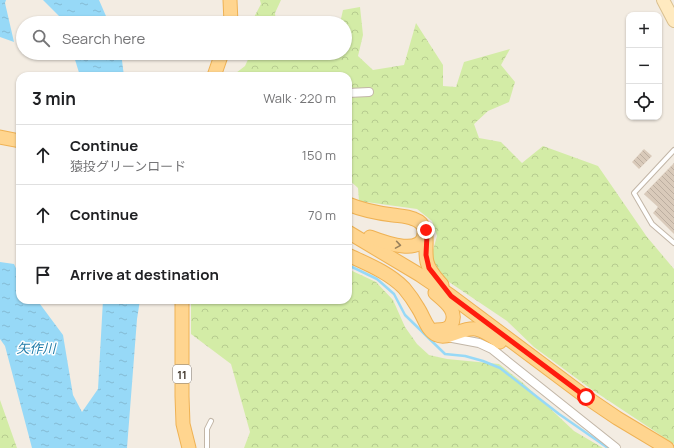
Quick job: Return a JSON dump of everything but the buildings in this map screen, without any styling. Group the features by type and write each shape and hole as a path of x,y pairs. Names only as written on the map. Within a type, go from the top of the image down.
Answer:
{"main road":[{"path":"230,0 231,16"},
{"path":"215,72 220,60"},
{"path":"0,137 16,140"},
{"path":"352,206 372,212 414,219 423,225 427,235 426,255 429,268 451,296"},
{"path":"352,231 386,243 412,246 421,241 424,234 423,225"},
{"path":"352,233 436,294 449,306 454,314 449,327 441,330 432,328 425,320"},
{"path":"361,239 451,296 534,359 617,418"},
{"path":"352,257 379,270 396,281 409,294 433,333 443,336 462,330 477,329 494,338 570,391 667,448"},
{"name":"11","path":"182,304 183,424 189,448"}],"street":[{"path":"663,0 674,21"},
{"path":"352,93 369,92"},
{"path":"443,336 470,340 492,349 616,448"}],"lane":[{"path":"674,150 634,192 652,224 674,243"},
{"path":"207,448 207,429 211,421"}],"green space":[{"path":"260,0 281,0 275,13 275,16 255,16 261,4"},
{"path":"360,7 363,35 358,56 373,70 404,65 416,23 443,65 443,86 456,87 464,62 510,49 501,65 515,82 509,102 488,111 474,124 479,138 501,142 522,163 543,146 598,166 647,237 674,269 674,444 591,389 534,347 507,321 443,278 434,269 431,257 437,236 432,221 417,209 359,201 358,188 352,183 352,72 237,72 245,66 248,60 352,60 352,16 342,16 343,10"},
{"path":"352,271 376,282 393,300 405,327 417,344 429,355 447,359 499,364 523,383 574,431 603,448 244,448 250,432 231,364 191,334 191,304 352,304"},
{"path":"0,400 17,448 0,448"}],"water":[{"path":"0,0 6,0 5,3 14,42 0,37"},
{"path":"43,0 99,0 106,16 59,16"},
{"path":"75,60 122,60 123,72 79,72"},
{"name":"矢作川","path":"0,262 14,264 16,268 16,304 40,304 63,335 73,395 82,412 98,389 103,304 139,304 127,448 32,448 5,346 0,339"}],"waterway":[{"path":"352,267 377,279 394,294 405,315 445,354 465,356 500,368 559,414 608,448"}],"route":[{"path":"426,230 426,255 429,268 451,296 586,397"}]}
